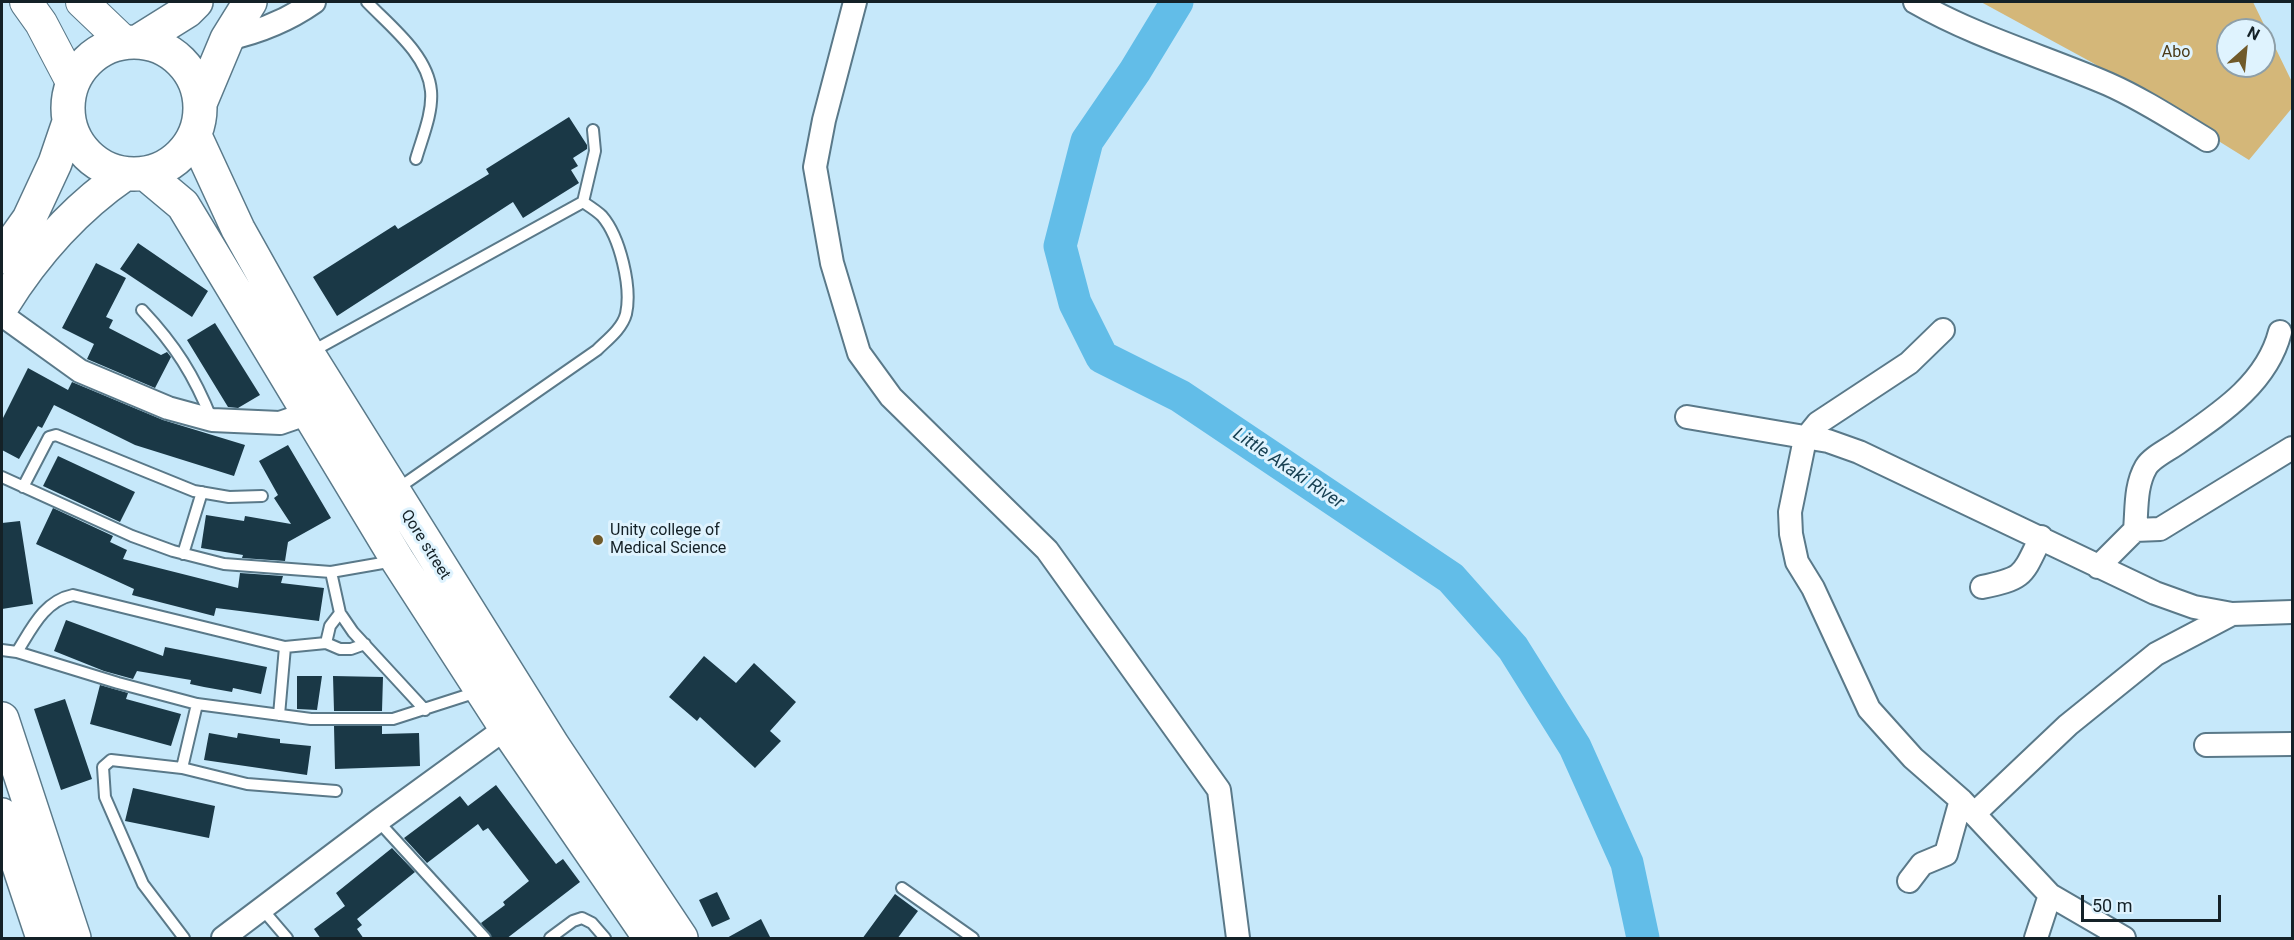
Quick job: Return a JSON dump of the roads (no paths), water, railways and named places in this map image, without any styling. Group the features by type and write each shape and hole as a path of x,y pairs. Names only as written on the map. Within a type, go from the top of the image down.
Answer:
{"main road":[{"path":"136,174 106,168 89,157 76,141 69,122 68,102 72,82 84,63 103,49 131,42 187,10 196,2"},
{"path":"201,101 227,39 250,2"},
{"path":"2,306 24,271 53,236 93,196 136,174 176,160 195,136 201,118 201,101 194,78 181,60 161,47 131,42"},
{"path":"2,257 29,219 55,163 69,122"},
{"name":"Qore street","path":"195,136 238,229 308,354 392,492 553,746 681,939"},
{"name":"Qore street","path":"136,174 183,206 398,561 483,689 506,728 650,939"},
{"path":"2,719 74,939"},
{"path":"2,815 43,939"}],"street":[{"path":"27,2 41,23 72,82"},
{"path":"82,2 131,42"},
{"path":"227,39 259,32 297,14 314,2"},
{"path":"855,2 824,120 815,167 832,263 859,353 891,397 1047,550 1219,790 1238,939"},
{"path":"1915,2 1948,21 2109,84 2155,108 2207,140"},
{"path":"2,315 80,371 168,408 212,420 280,423 309,413"},
{"path":"1944,330 1909,363 1818,423 1805,439 1790,512 1791,534 1797,562 1813,588 1869,709 1913,758 1968,807 2050,895 2124,939"},
{"path":"2098,567 2135,530 2139,484 2147,465 2225,410 2263,371 2274,353 2280,332"},
{"path":"1687,417 1805,439 1828,441 1859,452 2041,537 2098,567 2155,593 2194,607 2232,614 2292,612"},
{"path":"2135,530 2160,529 2292,448"},
{"path":"1982,587 2011,581 2022,575 2041,537"},
{"path":"1909,881 1922,864 1946,854 1968,807 2156,654 2232,614"},
{"path":"223,939 378,821 506,728"},
{"path":"2206,745 2292,744"},
{"path":"2036,939 2050,895"}],"lane":[{"path":"367,2 409,46 424,69 431,91 429,115 416,159"},
{"path":"308,354 583,202 595,151 593,130"},
{"path":"392,492 597,350 617,330 626,314 626,287 620,246 602,216 583,202"},
{"path":"142,310 173,343 197,383 212,420"},
{"path":"23,487 49,437 56,435 202,492 229,497 262,496"},
{"path":"2,477 132,536 183,554 224,564 331,572 398,561"},
{"path":"183,554 202,492"},
{"path":"331,572 340,613 425,710"},
{"path":"17,652 47,607 59,598 73,595 285,647 326,643 339,649 351,649 366,644"},
{"path":"326,643 330,626 340,613"},
{"path":"279,715 285,647"},
{"path":"2,650 17,652 197,704 311,719 393,719 483,689"},
{"path":"182,768 197,704"},
{"path":"184,939 143,884 105,797 103,767 111,760 182,768 247,784 336,791"},
{"path":"378,821 485,939"},
{"path":"902,888 973,939"},
{"path":"263,910 287,939"},
{"path":"550,939 573,921 582,918 592,923 605,939"}],"waterway":[{"name":"Little Akaki River","path":"1177,2 1135,71 1087,141 1060,246 1075,303 1102,357 1180,396 1451,578 1513,648 1575,747 1627,863 1643,938"}],"place":[{"name":"Unity college of Medical Science","path":"598,540"}],"park label":[{"name":"Abo","path":"2176,53"}]}
